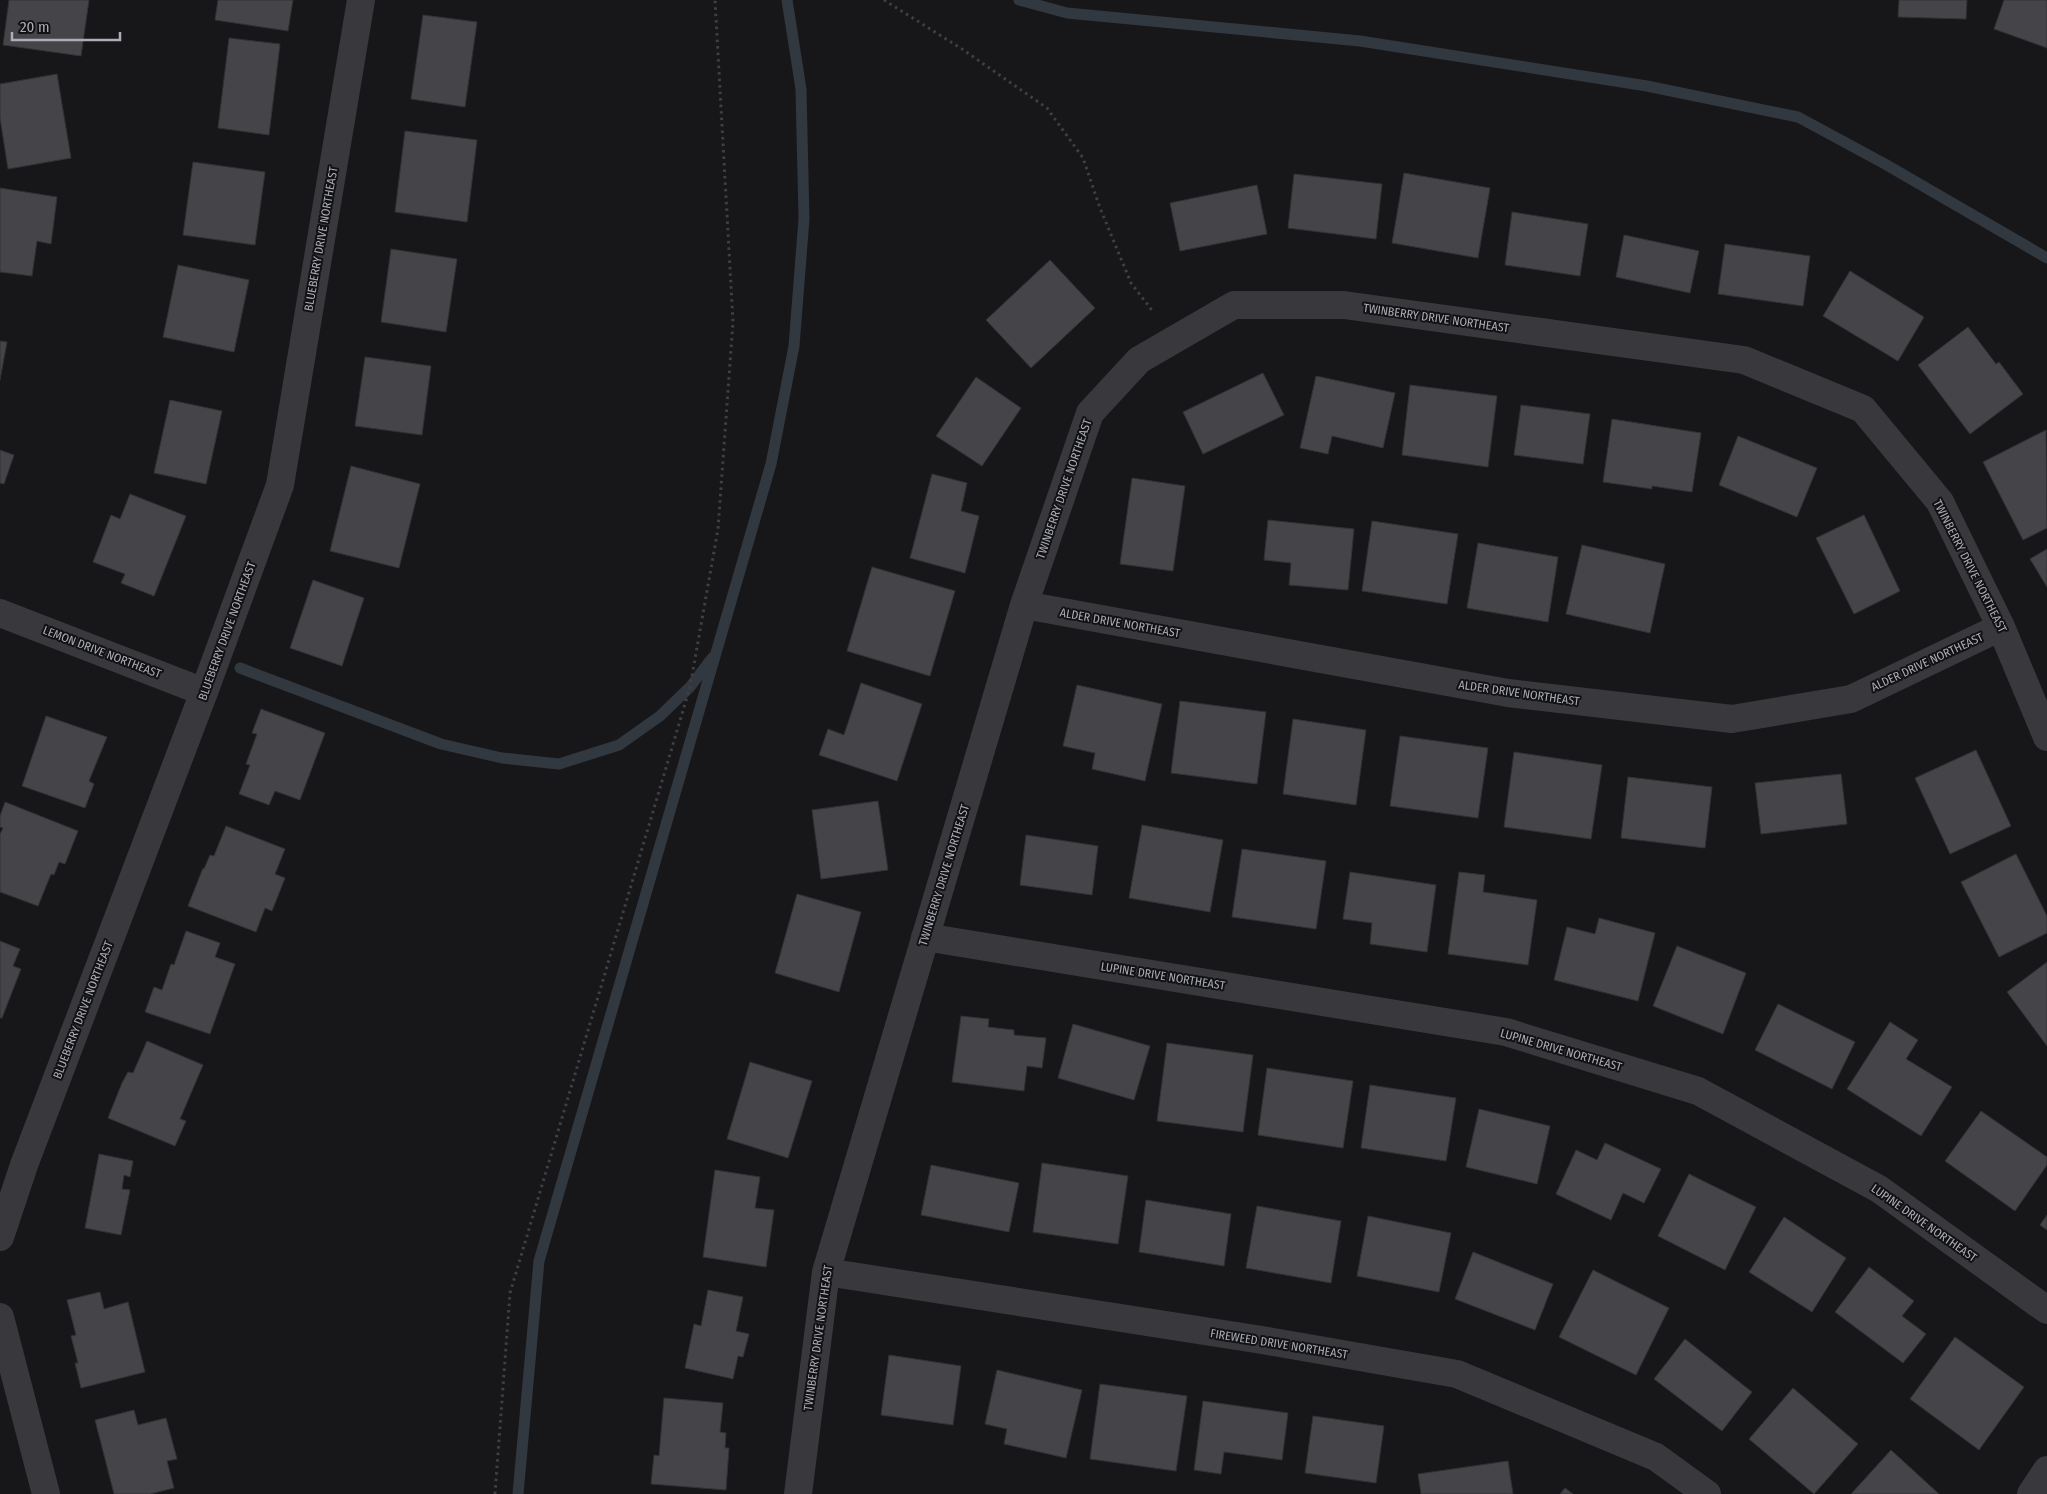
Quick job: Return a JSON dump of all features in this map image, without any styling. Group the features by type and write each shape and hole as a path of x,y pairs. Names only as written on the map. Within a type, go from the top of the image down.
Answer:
{"street":[{"name":"BLUEBERRY DRIVE NORTHEAST","path":"0,1237 24,1165 204,692 280,485 361,0"},
{"name":"TWINBERRY DRIVE NORTHEAST","path":"798,1494 826,1272 1024,605 1090,413 1139,360 1234,305 1344,305 1744,360 1863,409 1940,502 2001,627 2047,737"},
{"name":"ALDER DRIVE NORTHEAST","path":"1024,605 1508,693 1732,719 1851,699 2001,627"},
{"name":"LEMON DRIVE NORTHEAST","path":"0,613 204,692"},
{"name":"LUPINE DRIVE NORTHEAST","path":"925,937 1506,1032 1698,1091 1879,1189 2047,1310"},
{"name":"FIREWEED DRIVE NORTHEAST","path":"826,1272 1262,1340 1457,1374 1656,1457 1707,1494"},
{"path":"0,1317 46,1494"},
{"path":"2030,1494 2047,1470"}],"path":[{"path":"494,1494 510,1293 690,687 718,529 733,322 715,0"},
{"path":"884,0 962,49 1047,108 1083,158 1100,208 1131,283 1173,340"}],"building":[{"path":"9,0 89,0 81,56 3,45"},
{"path":"218,0 293,0 288,31 215,20"},
{"path":"1899,0 1967,0 1966,19 1898,17"},
{"path":"2004,0 2047,0 2047,48 1994,29"},
{"path":"423,15 477,22 465,107 411,99"},
{"path":"229,38 280,44 269,135 218,128"},
{"path":"57,74 71,158 8,169 0,118 0,84"},
{"path":"405,131 477,140 467,222 395,212"},
{"path":"193,162 265,172 255,245 183,235"},
{"path":"1404,173 1490,188 1478,258 1392,243"},
{"path":"1294,174 1382,184 1376,239 1288,228"},
{"path":"1257,185 1267,234 1180,251 1170,203"},
{"path":"0,188 57,197 51,244 37,241 32,276 0,272"},
{"path":"1512,212 1588,224 1580,276 1505,265"},
{"path":"1624,235 1699,251 1690,293 1616,277"},
{"path":"1725,244 1810,256 1803,306 1718,294"},
{"path":"391,249 457,259 446,332 381,322"},
{"path":"1050,260 1095,308 1031,368 986,320"},
{"path":"178,265 249,280 234,352 163,337"},
{"path":"1850,271 1924,317 1898,361 1823,316"},
{"path":"1968,327 1996,364 1999,362 2023,394 1970,434 1918,365"},
{"path":"0,341 7,342 0,380"},
{"path":"365,357 431,366 422,435 355,426"},
{"path":"1263,373 1284,415 1203,454 1183,412"},
{"path":"1316,376 1395,393 1383,448 1332,436 1328,454 1300,448"},
{"path":"976,377 1021,408 982,466 936,436"},
{"path":"1410,385 1497,396 1488,467 1402,455"},
{"path":"170,400 222,411 206,484 154,473"},
{"path":"1521,405 1590,414 1583,464 1514,455"},
{"path":"1612,419 1701,433 1692,492 1603,482"},
{"path":"2046,430 2047,528 2023,540 1983,462"},
{"path":"1738,436 1817,468 1797,517 1719,485"},
{"path":"0,450 14,455 4,484 0,483"},
{"path":"351,466 420,484 399,568 330,551"},
{"path":"932,474 967,483 961,511 979,516 965,573 910,558"},
{"path":"1132,478 1185,486 1173,571 1120,564"},
{"path":"130,494 186,516 154,596 121,583 125,574 93,562 111,515 120,519"},
{"path":"1864,515 1900,591 1854,614 1816,538"},
{"path":"1268,520 1354,529 1348,590 1289,585 1291,563 1264,560"},
{"path":"1372,521 1458,534 1447,604 1362,591"},
{"path":"1478,543 1558,557 1548,622 1467,608"},
{"path":"1582,545 1665,564 1650,633 1566,614"},
{"path":"2047,549 2047,587 2030,559"},
{"path":"872,567 955,591 930,676 847,651"},
{"path":"313,580 364,598 342,666 290,648"},
{"path":"861,683 922,704 897,781 819,755 828,729 844,735"},
{"path":"1077,685 1162,704 1145,781 1092,769 1095,753 1063,746"},
{"path":"1180,701 1266,712 1257,784 1171,773"},
{"path":"261,709 325,733 300,800 275,791 269,805 239,794 250,765 246,764 257,734 252,733"},
{"path":"46,716 107,737 89,781 94,784 85,808 22,786"},
{"path":"1293,719 1366,730 1356,805 1283,794"},
{"path":"1400,736 1488,748 1478,818 1390,806"},
{"path":"1976,750 2011,826 1950,854 1915,778"},
{"path":"1514,752 1602,765 1591,839 1504,827"},
{"path":"1841,774 1847,824 1761,834 1755,783"},
{"path":"1628,777 1712,787 1705,848 1621,838"},
{"path":"878,801 888,870 821,879 812,810"},
{"path":"5,802 78,831 65,864 59,862 54,875 51,874 38,906 0,892 0,834 3,828 0,827 0,816"},
{"path":"1142,825 1223,840 1210,912 1129,898"},
{"path":"226,826 285,849 275,874 285,878 272,911 265,908 256,932 188,906 203,868 210,855 214,856"},
{"path":"1026,835 1098,846 1092,895 1020,885"},
{"path":"1242,849 1326,861 1316,929 1232,917"},
{"path":"2016,854 2047,916 2047,933 1999,957 1961,882"},
{"path":"1350,872 1436,885 1427,952 1370,944 1372,923 1343,919"},
{"path":"1459,872 1485,875 1483,892 1537,900 1528,965 1448,954"},
{"path":"797,894 861,912 839,992 775,973"},
{"path":"1599,918 1655,933 1638,1001 1554,980 1567,927 1595,934"},
{"path":"186,931 220,943 215,957 235,964 210,1034 145,1012 154,987 162,990 171,964 174,965"},
{"path":"0,941 20,949 13,966 21,969 2,1018 0,1018"},
{"path":"1677,946 1746,973 1723,1034 1653,1006"},
{"path":"2047,962 2047,1046 2007,992"},
{"path":"1778,1004 1855,1042 1832,1089 1755,1050"},
{"path":"961,1016 989,1019 988,1027 1014,1030 1014,1035 1046,1038 1042,1068 1027,1066 1024,1091 952,1082"},
{"path":"1890,1022 1918,1040 1906,1059 1952,1087 1921,1136 1847,1089"},
{"path":"1073,1024 1150,1046 1134,1100 1058,1078"},
{"path":"147,1041 203,1065 180,1119 186,1121 175,1146 108,1118 122,1083 128,1072 133,1073"},
{"path":"1167,1043 1253,1055 1243,1132 1157,1121"},
{"path":"750,1062 812,1081 788,1158 727,1139"},
{"path":"1267,1068 1353,1081 1343,1148 1258,1135"},
{"path":"1370,1085 1456,1098 1446,1161 1361,1148"},
{"path":"1479,1109 1550,1126 1537,1184 1466,1167"},
{"path":"1981,1111 2047,1157 2047,1165 2015,1211 1945,1161"},
{"path":"1605,1143 1661,1169 1644,1203 1623,1193 1611,1220 1556,1194 1576,1150 1597,1160"},
{"path":"99,1154 133,1161 130,1177 124,1175 122,1189 130,1190 121,1235 85,1228"},
{"path":"1042,1163 1128,1176 1118,1244 1033,1232"},
{"path":"931,1165 1019,1183 1009,1232 921,1215"},
{"path":"715,1170 760,1177 755,1208 774,1210 766,1267 703,1257"},
{"path":"1689,1174 1756,1207 1725,1270 1658,1236"},
{"path":"1146,1200 1231,1214 1224,1266 1139,1252"},
{"path":"1257,1206 1341,1221 1331,1283 1246,1268"},
{"path":"2047,1215 2047,1230 2040,1225"},
{"path":"1368,1216 1451,1233 1439,1292 1357,1276"},
{"path":"1784,1217 1846,1258 1812,1312 1749,1272"},
{"path":"1473,1252 1553,1284 1535,1330 1455,1299"},
{"path":"1869,1267 1914,1301 1902,1316 1926,1334 1903,1363 1835,1312"},
{"path":"1593,1270 1669,1308 1636,1375 1559,1337"},
{"path":"708,1290 743,1297 736,1331 749,1334 743,1357 738,1356 733,1379 685,1368 694,1324 701,1326"},
{"path":"100,1292 104,1309 128,1302 145,1372 81,1388 75,1363 78,1363 71,1336 76,1335 67,1300"},
{"path":"1955,1337 2024,1387 1979,1450 1910,1399"},
{"path":"1685,1339 1752,1392 1722,1431 1654,1379"},
{"path":"889,1355 961,1366 953,1425 881,1415"},
{"path":"997,1370 1082,1390 1066,1458 1004,1444 1007,1429 985,1424"},
{"path":"1100,1384 1187,1396 1176,1471 1090,1459"},
{"path":"1793,1388 1858,1444 1814,1494 1749,1439"},
{"path":"664,1398 723,1403 720,1432 726,1433 725,1448 729,1448 726,1490 651,1484 654,1455 659,1456"},
{"path":"1203,1401 1288,1413 1282,1460 1224,1452 1221,1474 1194,1470"},
{"path":"134,1410 138,1425 166,1418 177,1459 167,1461 174,1488 150,1494 114,1494 95,1420"},
{"path":"1313,1416 1384,1426 1376,1483 1305,1473"},
{"path":"1891,1450 1939,1494 1851,1494"},
{"path":"1508,1461 1513,1494 1421,1494 1418,1474"},
{"path":"1565,1488 1573,1494 1560,1494"}],"waterway":[{"path":"518,1494 539,1261 771,464 794,346 804,219 801,89 787,0"},
{"path":"1019,0 1067,13 1360,41 1647,86 1798,117 1885,164 2047,258"},
{"path":"240,668 441,744 502,758 559,764 619,745 660,716 690,687 712,658"}]}
